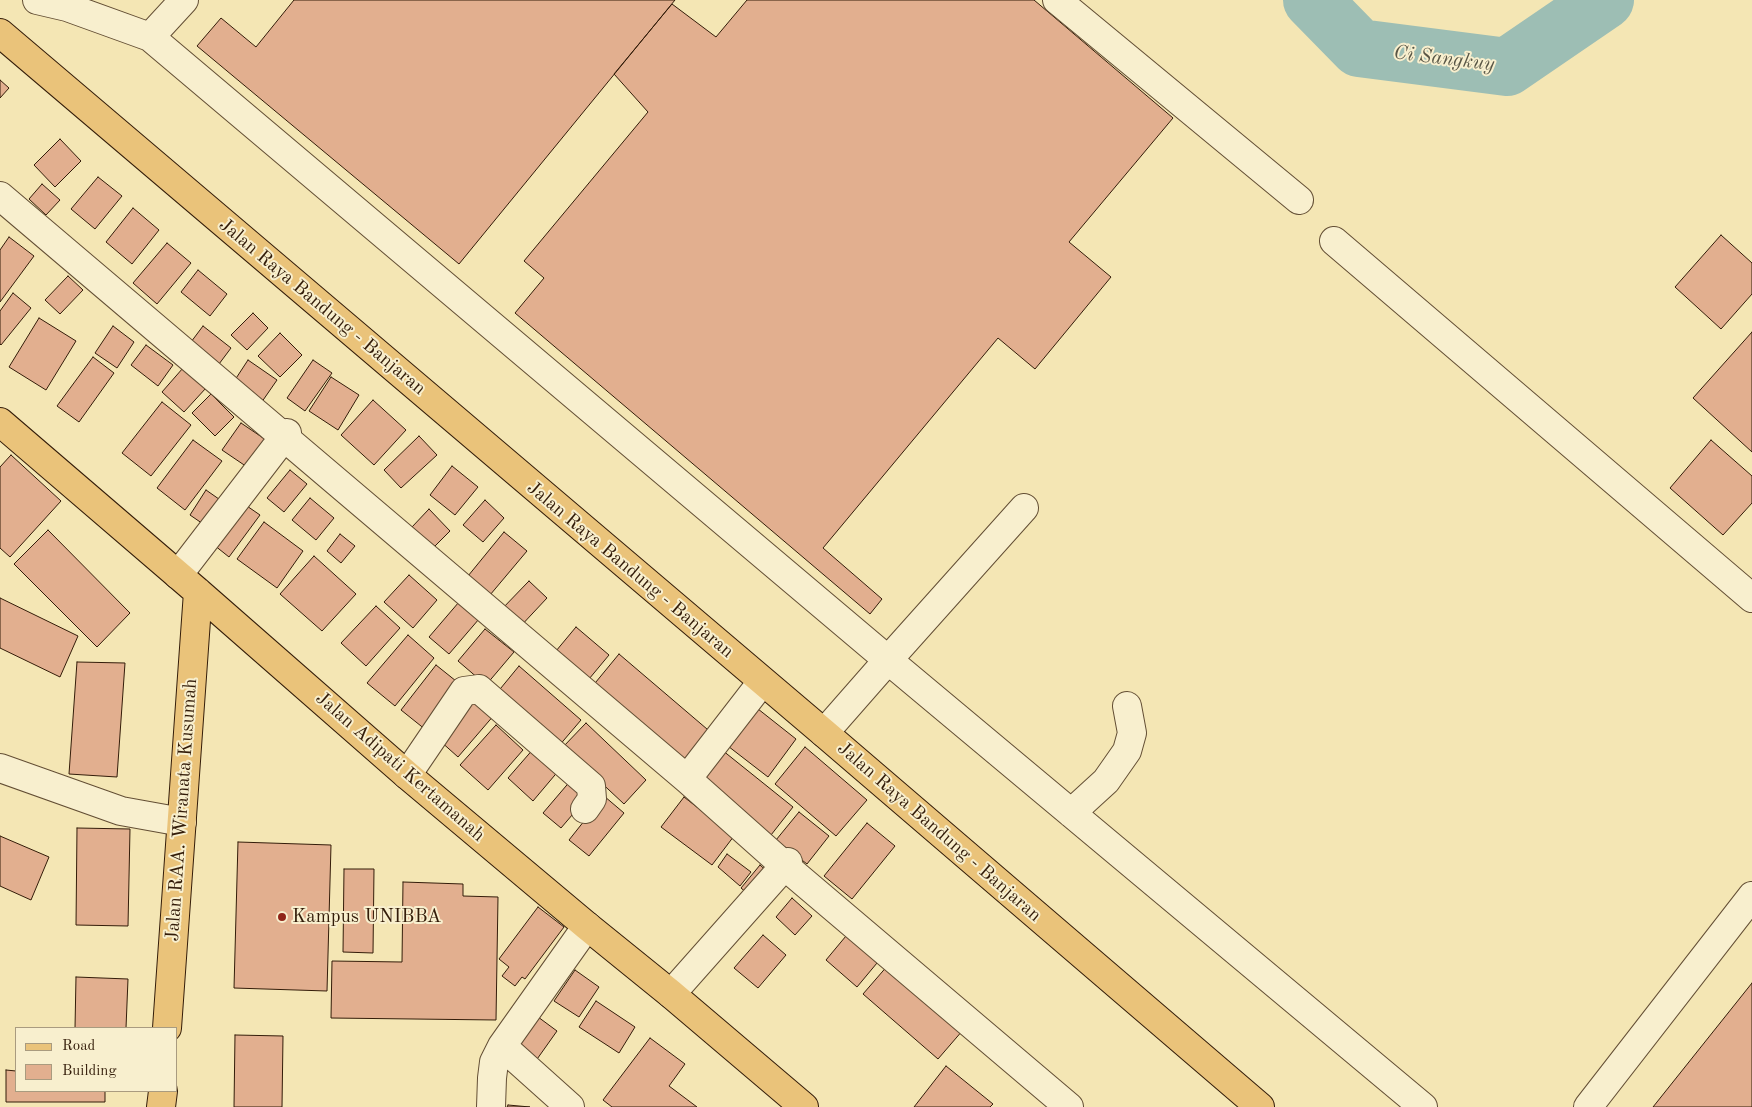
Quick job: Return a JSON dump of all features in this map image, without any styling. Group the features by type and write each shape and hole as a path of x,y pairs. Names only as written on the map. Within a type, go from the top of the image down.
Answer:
{"main road":[{"name":"Jalan Raya Bandung - Banjaran","path":"0,33 824,733 1260,1107"},
{"name":"Jalan Adipati Kertamanah","path":"0,422 407,775 804,1107"},
{"name":"Jalan RAA. Wiranata Kusumah","path":"167,1027 182,822 188,584"},
{"path":"162,1107 163,1092"}],"street":[{"path":"38,0 67,7 150,37 888,660 1423,1107"},
{"path":"150,37 184,0"},
{"path":"1057,0 1299,200"},
{"path":"0,196 687,779 786,867 1069,1107"},
{"path":"1334,241 1752,598"},
{"path":"188,584 287,432 283,437"},
{"path":"824,733 1024,508"},
{"path":"687,779 762,682"},
{"path":"407,775 464,691 480,689 591,786 592,799 584,809"},
{"path":"1071,812 1106,781 1127,751 1132,733 1127,706"},
{"path":"0,768 121,811 182,822"},
{"path":"671,994 788,862 786,867"},
{"path":"1588,1107 1752,896"},
{"path":"491,1107 494,1062 502,1046 587,926"},
{"path":"502,1046 570,1107"}],"building":[{"path":"294,0 675,0 459,264 197,46 221,18 256,47"},
{"path":"747,0 1034,0 1173,118 1069,242 1111,277 1035,369 998,338 823,548 882,599 870,614 515,313 544,278 524,261 648,112 614,74 672,4 716,37"},
{"path":"0,80 9,88 0,98"},
{"path":"60,139 81,161 55,187 34,165"},
{"path":"98,177 122,196 95,229 71,209"},
{"path":"42,184 60,200 46,215 29,199"},
{"path":"133,208 159,230 132,264 106,242"},
{"path":"1721,235 1752,263 1752,294 1721,329 1675,287"},
{"path":"9,237 34,256 0,302 0,250"},
{"path":"167,243 191,263 157,304 133,283"},
{"path":"198,270 227,294 210,316 181,292"},
{"path":"68,276 83,290 60,314 45,300"},
{"path":"13,293 31,308 1,345 0,311"},
{"path":"253,313 268,328 247,350 231,335"},
{"path":"39,318 76,341 46,390 9,367"},
{"path":"113,326 134,342 117,368 95,353"},
{"path":"203,326 231,348 213,372 185,350"},
{"path":"1752,332 1752,452 1693,398"},
{"path":"280,333 302,355 280,377 258,356"},
{"path":"146,345 173,365 158,386 131,365"},
{"path":"93,357 114,373 79,422 57,406"},
{"path":"248,360 277,380 259,406 231,386"},
{"path":"313,360 332,373 305,411 287,398"},
{"path":"183,368 206,388 184,412 162,392"},
{"path":"331,377 359,395 338,430 309,411"},
{"path":"211,394 234,417 215,436 192,413"},
{"path":"373,400 406,430 374,465 341,435"},
{"path":"162,402 191,425 151,476 122,453"},
{"path":"241,423 272,444 253,471 222,450"},
{"path":"419,436 437,455 401,488 384,470"},
{"path":"193,440 222,461 185,510 157,488"},
{"path":"1711,440 1752,476 1752,503 1723,535 1670,488"},
{"path":"11,455 61,501 10,557 0,548 0,467"},
{"path":"452,466 478,487 455,515 430,495"},
{"path":"290,470 307,484 284,512 267,498"},
{"path":"206,490 226,504 209,528 190,515"},
{"path":"310,498 334,518 316,540 292,520"},
{"path":"485,500 504,518 483,542 463,525"},
{"path":"244,504 260,515 229,557 214,545"},
{"path":"429,509 450,531 433,548 412,527"},
{"path":"264,522 303,551 277,588 237,559"},
{"path":"48,530 130,613 97,647 14,564"},
{"path":"504,532 527,551 490,595 468,576"},
{"path":"340,534 355,546 341,563 327,551"},
{"path":"314,556 356,594 322,631 280,594"},
{"path":"409,575 437,600 413,628 384,602"},
{"path":"529,581 547,598 518,629 500,611"},
{"path":"0,598 78,636 60,677 0,648"},
{"path":"459,602 479,619 449,654 429,637"},
{"path":"376,606 400,628 366,666 341,643"},
{"path":"576,627 609,655 584,685 551,657"},
{"path":"485,629 514,652 486,685 458,661"},
{"path":"408,635 434,658 395,706 367,683"},
{"path":"619,654 714,735 686,769 591,688"},
{"path":"77,662 125,663 117,777 69,774"},
{"path":"436,665 461,685 426,730 401,710"},
{"path":"519,666 581,720 558,747 496,694"},
{"path":"476,697 495,714 458,757 439,740"},
{"path":"753,705 796,739 768,777 724,743"},
{"path":"586,723 646,780 624,804 563,747"},
{"path":"496,725 523,750 488,790 460,765"},
{"path":"535,747 560,769 533,801 508,778"},
{"path":"805,747 867,800 836,836 775,784"},
{"path":"722,750 793,807 771,835 700,777"},
{"path":"572,779 590,794 561,828 543,813"},
{"path":"604,796 624,813 589,856 569,840"},
{"path":"684,797 734,836 712,865 661,827"},
{"path":"799,812 829,836 807,864 776,840"},
{"path":"867,823 895,846 852,899 824,876"},
{"path":"77,828 130,829 128,926 76,925"},
{"path":"0,836 49,857 31,900 0,886"},
{"name":"Kampus UNIBBA","path":"238,842 331,845 327,991 234,988"},
{"path":"727,854 751,872 740,886 718,867"},
{"path":"760,865 773,877 754,899 741,888"},
{"path":"344,869 374,869 373,953 343,952"},
{"path":"403,882 463,884 463,896 498,897 496,1020 331,1018 332,961 402,962"},
{"path":"792,898 812,916 795,935 776,917"},
{"path":"538,907 564,927 525,979 522,977 515,986 502,976 509,967 499,959"},
{"path":"851,930 882,957 857,987 826,960"},
{"path":"763,935 786,955 758,988 734,968"},
{"path":"889,964 963,1030 938,1059 863,994"},
{"path":"575,970 599,987 579,1017 554,1001"},
{"path":"76,977 128,979 126,1027 75,1027"},
{"path":"1752,983 1752,1107 1653,1107"},
{"path":"596,1001 635,1027 619,1053 579,1027"},
{"path":"534,1014 557,1031 535,1062 511,1044"},
{"path":"235,1035 283,1036 282,1107 234,1107"},
{"path":"650,1038 685,1064 669,1086 697,1107 612,1107 603,1100"},
{"path":"946,1066 993,1104 990,1107 914,1107"},
{"path":"6,1070 15,1071 15,1092 105,1092 105,1102 6,1102"},
{"path":"508,1105 530,1107 507,1107"}],"waterway":[{"name":"Ci Sangkuy","path":"1312,0 1359,48 1507,67 1605,0"}],"place":[{"name":"Kampus UNIBBA","path":"282,917"}]}
